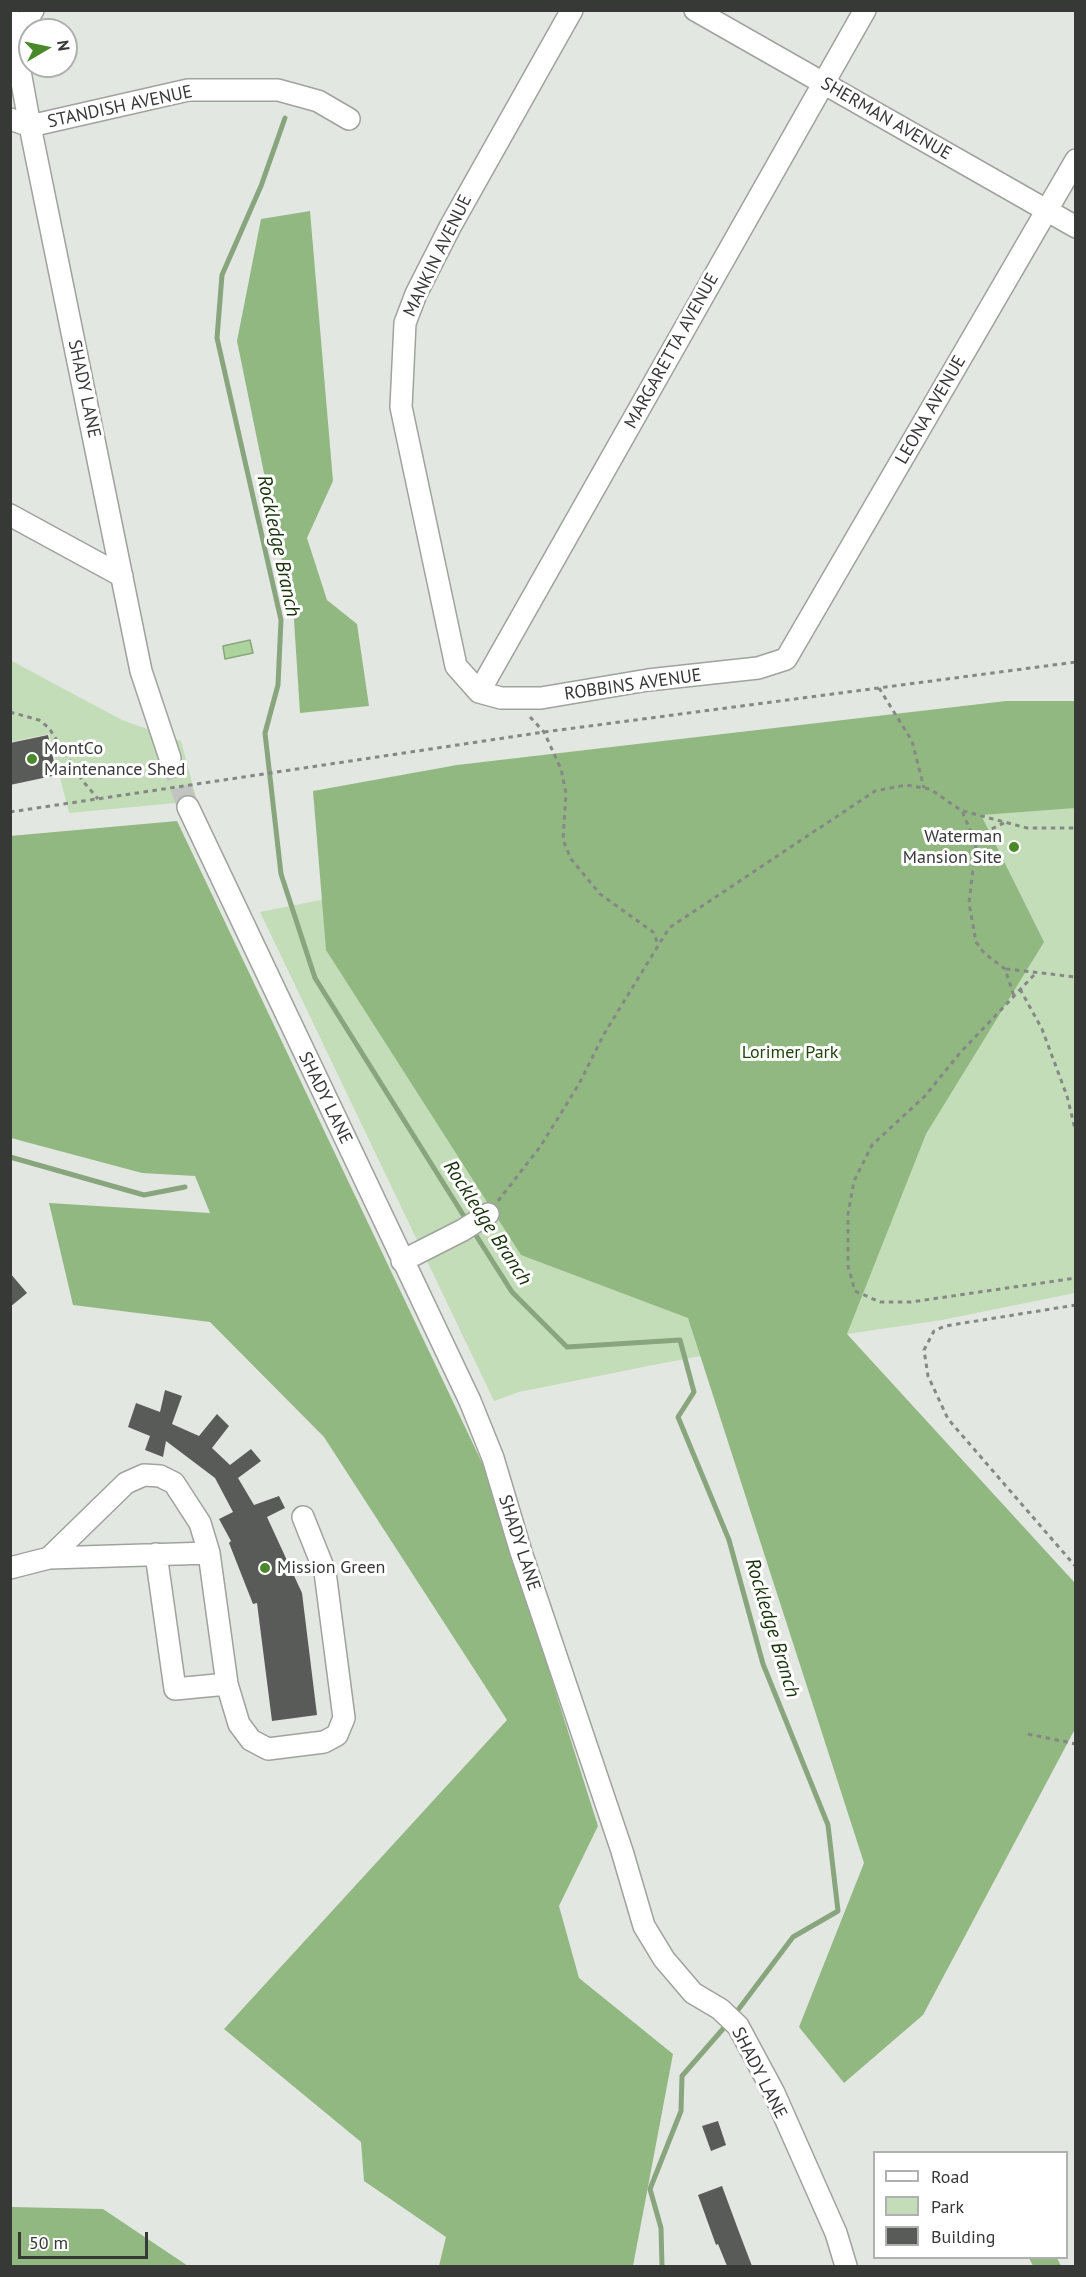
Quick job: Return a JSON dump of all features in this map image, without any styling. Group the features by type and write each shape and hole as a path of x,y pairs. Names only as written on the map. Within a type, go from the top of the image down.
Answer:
{"street":[{"path":"13,47 33,10"},
{"name":"MANKIN AVENUE","path":"479,692 456,666 403,419 401,407 405,323 416,294 450,227 572,10"},
{"name":"SHERMAN AVENUE","path":"695,10 1046,212 1076,227"},
{"name":"MARGARETTA AVENUE","path":"479,692 865,10"},
{"name":"SHADY LANE","path":"10,17 20,123 122,576 141,671 170,758"},
{"name":"STANDISH AVENUE","path":"20,123 188,90 278,90 318,101 349,119"},
{"name":"LEONA AVENUE","path":"786,659 1076,160"},
{"path":"10,515 122,576"},
{"name":"ROBBINS AVENUE","path":"479,692 501,698 541,698 648,680 758,668 786,659"},
{"name":"SHADY LANE","path":"188,807 470,1401 493,1458 521,1552 622,1851 644,1926 664,1959 693,1993 720,2009 738,2026 774,2092 836,2233 846,2266"},
{"path":"402,1260 463,1230 488,1214"},
{"path":"48,1558 126,1483 144,1475 160,1476 174,1484 200,1523 209,1553 227,1684 239,1724 251,1740 268,1749 324,1742 337,1735 344,1718 325,1572 303,1517"},
{"path":"10,1568 48,1558 209,1553"},
{"path":"156,1554 175,1689 227,1684"}],"path":[{"path":"10,812 544,732 1076,662"},
{"path":"879,688 912,741 924,788"},
{"path":"523,698 529,716 544,732 561,769 566,793 563,840 571,859 600,894 653,932 658,944"},
{"path":"10,712 39,720 49,728 60,741 82,780 98,799"},
{"path":"488,1214 540,1147 579,1084 604,1034 669,928 874,791 906,785 924,788 951,800 962,811 976,844 969,903 971,927 976,942 984,953 1005,969 1034,975 1076,977"},
{"path":"962,811 1004,824 1027,828 1076,828"},
{"path":"976,844 986,832 1004,824"},
{"path":"1005,969 1014,996"},
{"path":"1034,975 959,1054 925,1096 872,1145 854,1181 848,1214 848,1266 855,1291 880,1302 911,1302 1076,1278"},
{"path":"1020,989 1042,1029 1067,1096 1076,1133"},
{"path":"1076,1305 945,1326 934,1331 924,1350 928,1376 948,1419 1076,1567"},
{"path":"1028,1734 1076,1744"}],"green space":[{"path":"310,211 333,481 307,538 327,600 357,624 369,706 300,713 294,620 237,341 261,219"},
{"path":"10,660 122,720 181,741 197,801 69,813 49,734 11,742"},
{"name":"Lorimer Park","path":"1006,701 1075,701 1075,808 981,815 1044,942 926,1134 847,1334 1075,1583 1075,1729 923,2015 844,2083 799,2027 864,1863 688,1318 521,1255 326,950 313,791 457,765"},
{"name":"Lorimer Park","path":"1075,729 1075,1293 942,1320 847,1334 848,1329 658,1364 519,1392 494,1401 260,912 346,895"},
{"path":"177,821 485,1469 598,1826 559,1906 579,1978 673,2054 633,2266 439,2266 446,2237 364,2181 361,2142 224,2029 507,1720 324,1437 210,1322 73,1305 49,1203 210,1213 195,1176 142,1173 11,1138 10,836"},
{"path":"11,2207 103,2209 188,2266 11,2266"},
{"path":"1030,2259 1058,2259 1061,2266 1033,2266"}],"shaded area":[{"path":"250,640 253,653 225,659 223,646"}],"building":[{"name":"MontCo Maintenance Shed","path":"48,735 57,775 10,785 10,743"},
{"path":"10,1273 27,1293 10,1307"},
{"name":"Mission Green","path":"165,1390 182,1396 172,1424 199,1436 217,1414 229,1426 212,1448 230,1465 251,1449 261,1461 238,1478 254,1505 279,1496 285,1508 267,1517 302,1593 317,1715 272,1721 257,1603 253,1604 229,1543 231,1541 219,1519 233,1512 215,1478 166,1441 163,1457 145,1450 150,1436 128,1427 136,1403 160,1412"},
{"path":"718,2121 726,2145 711,2151 702,2126"},
{"path":"722,2186 752,2266 727,2266 718,2244 716,2245 698,2195"}],"waterway":[{"name":"Rockledge Branch","path":"285,118 261,186 222,275 217,338 281,620 278,685 265,733 281,874 315,978 467,1221"},
{"path":"10,1157 144,1195 185,1187"},
{"name":"Rockledge Branch","path":"472,1229 512,1292 567,1347 680,1340 694,1392 678,1417 729,1540 763,1664 828,1825 838,1911 793,1937 735,2014"},
{"name":"Rockledge Branch","path":"662,2266 661,2228 650,2189 681,2111 682,2076 729,2022"}],"tunnel":[{"path":"170,758 188,807"}],"place":[{"name":"MontCo Maintenance Shed","path":"32,759"},
{"name":"Waterman Mansion Site","path":"1014,847"},
{"name":"Mission Green","path":"265,1568"}]}
